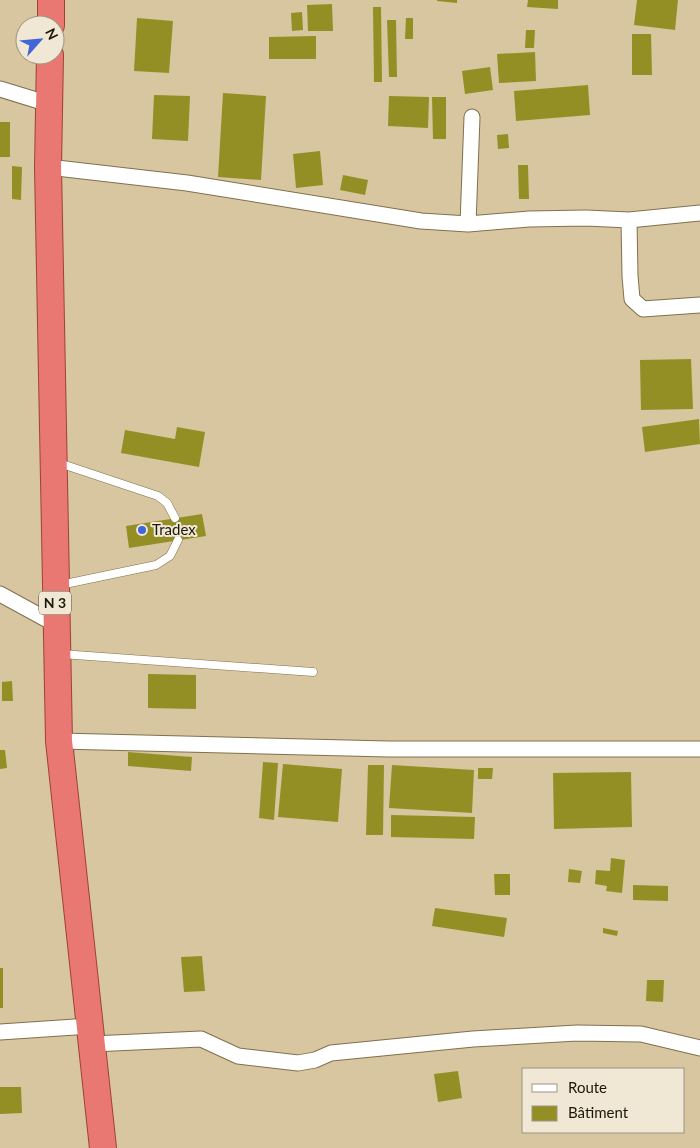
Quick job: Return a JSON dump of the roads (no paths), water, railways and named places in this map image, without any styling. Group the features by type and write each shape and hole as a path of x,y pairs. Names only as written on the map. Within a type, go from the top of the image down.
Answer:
{"highway":[{"path":"51,0 51,15"},
{"name":"N 3","path":"50,65 48,167 58,741 102,1148"}],"street":[{"path":"0,89 49,104"},
{"path":"468,224 472,118"},
{"path":"48,167 187,184 421,221 468,224 577,218 629,220 700,213"},
{"path":"629,220 632,299 643,309 700,305"},
{"path":"0,594 55,624"},
{"path":"58,741 388,749 700,749"},
{"path":"0,1032 201,1039 238,1056 298,1063 314,1060 331,1052 473,1039 577,1033 641,1034 700,1048"}],"lane":[{"path":"52,460 158,496 167,503 175,518"},
{"path":"55,586 156,565 170,556 178,540"},
{"path":"56,653 313,672"}],"place":[{"name":"Tradex","path":"142,530"}]}
